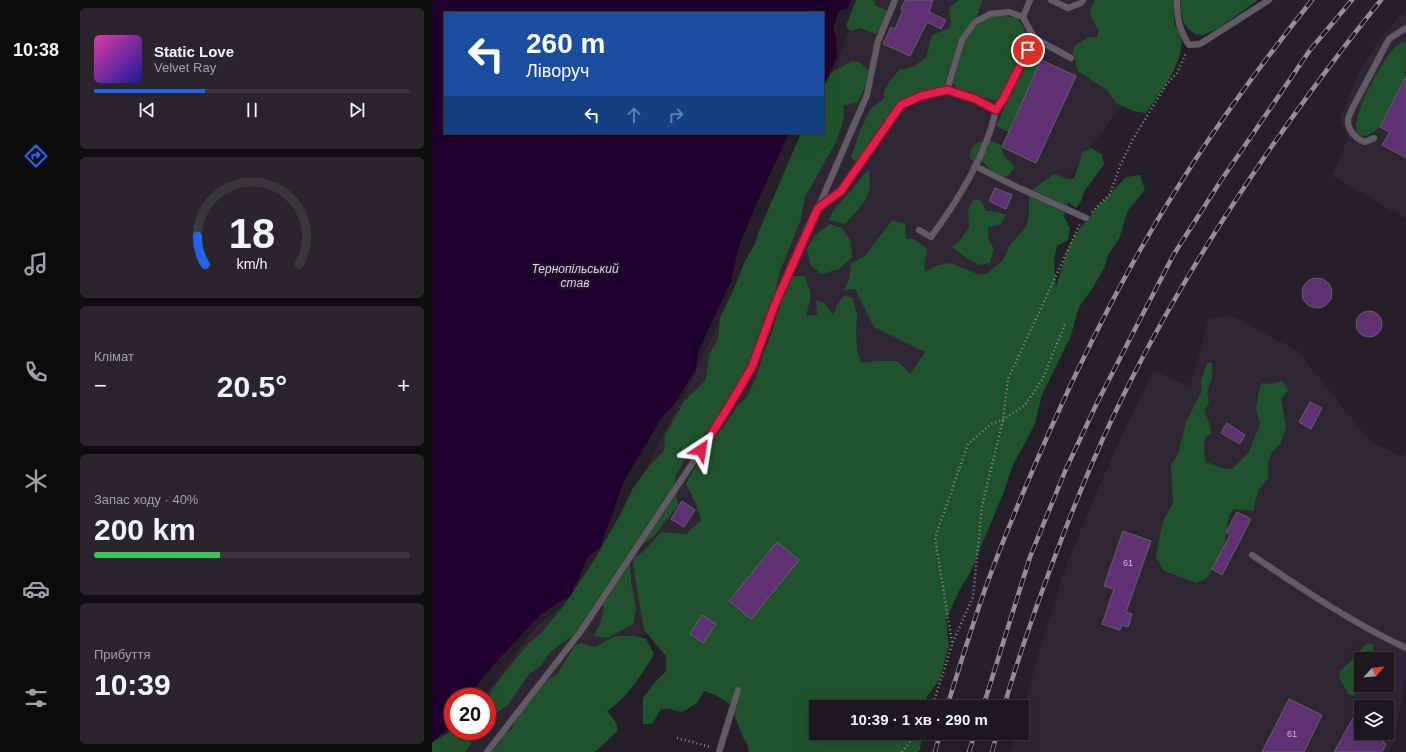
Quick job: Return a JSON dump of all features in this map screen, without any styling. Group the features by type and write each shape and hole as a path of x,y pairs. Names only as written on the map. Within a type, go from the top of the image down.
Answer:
{"lane":[{"path":"487,752 581,631 726,411 752,367 775,304 867,96 878,41 895,0"},
{"path":"1023,17 1030,0"},
{"path":"1051,0 1068,8 1081,3 1083,0"},
{"path":"1177,0 1177,19 1182,33 1189,45 1200,44 1269,0"},
{"path":"947,90 962,40 975,22 990,14 1009,12 1023,17 1034,38 1071,58"},
{"path":"1374,138 1365,142 1358,140 1351,131 1348,120 1352,109 1389,39 1406,28"},
{"path":"919,230 930,237 940,224 975,166 992,127 996,110 1004,98 1034,38"},
{"path":"818,208 841,191 901,105 921,96 947,90 975,99 996,110"},
{"path":"975,166 1086,218"},
{"path":"1252,555 1342,614 1378,635 1406,648"},
{"path":"719,751 738,690"}],"path":[{"path":"934,700 952,642 973,597 982,506 1003,420 1008,379 1081,224 1110,194 1120,166 1133,139 1166,85 1177,72 1189,45"},
{"path":"952,642 935,538 968,444 991,424 1003,420 1025,405 1042,380 1065,324"},
{"path":"677,738 719,751"},
{"path":"902,752 911,740"}],"shaded area":[{"path":"859,0 1151,0 1150,67 984,292 867,558 739,495 565,752 441,752 450,740 496,740 496,688 490,688 535,628 574,597 604,548 691,382 805,134 824,134 824,91 840,55"},
{"path":"1406,9 1406,219 1332,176 1348,139 1340,120 1358,73 1380,38"},
{"path":"1233,316 1298,351 1369,440 1402,457 1406,447 1406,677 1394,742 1389,752 1011,752 1014,740 1029,740 1029,700 1026,700 1044,635 1068,561 1129,420 1153,371 1190,386 1209,318"}],"green space":[{"path":"856,0 873,0 875,5 887,11 886,27 875,34 860,28 850,31 846,26"},
{"path":"959,0 983,0 973,30 988,17 998,15 1018,19 1024,29 1026,41 1024,49 1000,97 994,101 957,89 954,84 942,90 912,97 903,112 876,131 874,148 861,164 851,158 859,133 871,108 884,99 884,91 899,70 913,67 926,58 932,35 949,28 951,22 949,8"},
{"path":"1095,0 1174,0 1174,22 1181,39 1179,58 1170,78 1146,113 1133,111 1116,103 1108,91 1078,71 1073,53 1074,46 1089,37 1097,38 1099,31 1090,13"},
{"path":"1181,0 1258,0 1217,29 1203,35 1195,34 1189,30 1184,23 1181,12"},
{"path":"1406,41 1405,77 1380,126 1366,136 1360,135 1356,126 1366,94 1391,51"},
{"path":"1028,55 1034,55 1041,60 1009,132 996,126"},
{"path":"853,61 860,62 868,71 867,82 858,102 843,106 844,118 836,142 805,197 800,222 780,271 773,303 763,320 764,339 722,414 688,454 676,475 674,486 678,505 655,535 629,555 631,581 636,608 633,624 607,638 594,636 601,622 604,606 595,605 575,634 550,652 541,666 529,674 507,706 496,713 496,688 493,688 526,646 541,633 562,608 593,562 620,515 633,488 650,465 664,451 665,436 684,401 706,380 709,354 718,340 720,318 745,261 755,244 759,231 801,134 824,134 824,86 832,72"},
{"path":"989,140 1001,145 1004,156 1015,167 1008,176 998,177 983,162 972,161 969,156 973,146 979,142"},
{"path":"1091,148 1102,154 1104,164 1084,192 1081,201 1076,208 1068,202 1064,217 1070,228 1068,240 1057,246 1054,259 1056,287 1068,248 1078,231 1094,211 1126,177 1140,175 1145,190 1128,210 1119,239 1108,255 1104,268 1092,289 1079,307 1070,338 1042,395 1034,426 1013,465 1003,494 970,573 959,591 946,620 949,646 939,680 926,700 809,700 809,740 921,740 920,750 917,752 749,752 747,743 742,735 730,704 715,695 704,691 697,703 682,712 670,709 661,709 652,724 643,724 643,698 655,682 666,671 666,656 644,630 633,558 644,551 661,532 687,534 701,521 698,508 686,484 705,449 725,425 737,406 747,397 756,378 763,354 770,338 789,276 805,276 811,296 806,316 817,315 816,300 824,303 833,315 837,305 844,296 852,297 857,315 857,350 861,363 898,361 910,374 925,352 874,327 855,289 844,290 849,279 851,263 865,256 892,220 905,224 906,239 914,239 927,249 924,266 926,272 938,265 950,263 978,274 986,274 1003,260 1009,246 1026,227 1029,215 1029,192 1054,174 1069,179 1074,178 1083,152"},
{"path":"869,169 870,186 865,200 845,224 829,220 833,211"},
{"path":"973,200 980,200 986,211 998,212 1006,215 1001,224 988,228 989,241 994,249 990,263 980,265 968,259 952,247 960,240 969,227 968,211"},
{"path":"830,224 842,228 850,240 852,257 839,269 822,274 811,266 807,249 815,235"},
{"path":"1207,363 1212,363 1212,378 1207,392 1209,403 1204,410 1210,424 1211,434 1205,437 1204,451 1206,462 1222,468 1232,469 1249,452 1260,424 1256,408 1259,390 1262,383 1271,384 1282,381 1288,390 1281,399 1286,427 1281,443 1273,451 1269,459 1268,478 1258,491 1253,511 1234,509 1229,515 1222,554 1207,578 1197,583 1164,571 1156,557 1162,524 1173,502 1171,466 1179,451 1186,422 1201,393 1201,381"},
{"path":"615,636 636,636 646,639 654,654 627,693 607,711 615,721 618,730 595,752 490,752 500,743 503,735 512,729 514,720 543,683 558,673 575,645 580,643 595,647"},
{"path":"1368,643 1374,645 1372,652 1359,652"},
{"path":"1354,658 1354,692 1358,692 1354,696 1348,694 1339,677 1340,671"},
{"path":"444,735 444,740 469,740 471,744 465,752 432,752 432,742"}],"water":[{"name":"Тернопільський став","path":"432,0 851,0 848,8 839,11 833,27 836,38 837,57 826,80 824,81 824,12 444,12 444,134 789,134 739,246 731,281 698,352 696,369 674,404 662,417 623,483 600,548 589,555 571,595 541,614 494,664 475,688 444,688 444,732 432,743"}],"building":[{"path":"905,0 933,0 929,12 946,20 941,29 927,22 910,56 883,44 891,27 895,29 903,10 901,9"},
{"path":"1041,60 1076,76 1036,163 1002,147"},
{"path":"1406,76 1406,158 1382,145 1390,132 1380,127"},
{"path":"995,188 1012,195 1006,209 989,201"},
{"path":"1317,278 1328,282 1332,293 1328,304 1317,308 1306,304 1302,293 1306,282"},
{"path":"1369,311 1378,315 1382,324 1378,333 1369,337 1360,333 1356,324 1360,315"},
{"path":"1310,402 1322,408 1311,429 1299,422"},
{"path":"1227,423 1245,435 1240,444 1221,433"},
{"path":"682,501 695,510 684,527 671,519"},
{"path":"1237,512 1251,519 1222,575 1212,569 1230,535 1226,532"},
{"path":"1123,531 1151,541 1126,612 1132,614 1128,627 1122,625 1120,630 1102,624 1114,589 1104,586"},
{"path":"777,542 799,560 751,619 729,601"},
{"path":"702,615 716,624 703,643 690,634"},
{"path":"1289,699 1322,715 1304,752 1262,752"},
{"path":"1354,716 1354,740 1385,740 1383,743 1386,744 1382,752 1334,752"}],"railway":[{"path":"949,700 982,596 1010,523 1065,396 1112,301 1164,209 1213,133 1245,88 1312,0"},
{"path":"985,700 1030,557 1066,469 1097,403 1174,254 1220,182 1310,50 1352,0"},
{"path":"1006,700 1035,611 1071,514 1129,383 1186,279 1228,212 1312,90 1381,0"},
{"path":"935,752 938,740"},
{"path":"969,752 973,740"},
{"path":"992,752 995,740"}],"route":[{"path":"701,450 752,367 775,304 818,208 841,191 901,105 921,96 947,90 975,99 996,110 1004,98 1028,50"}]}
